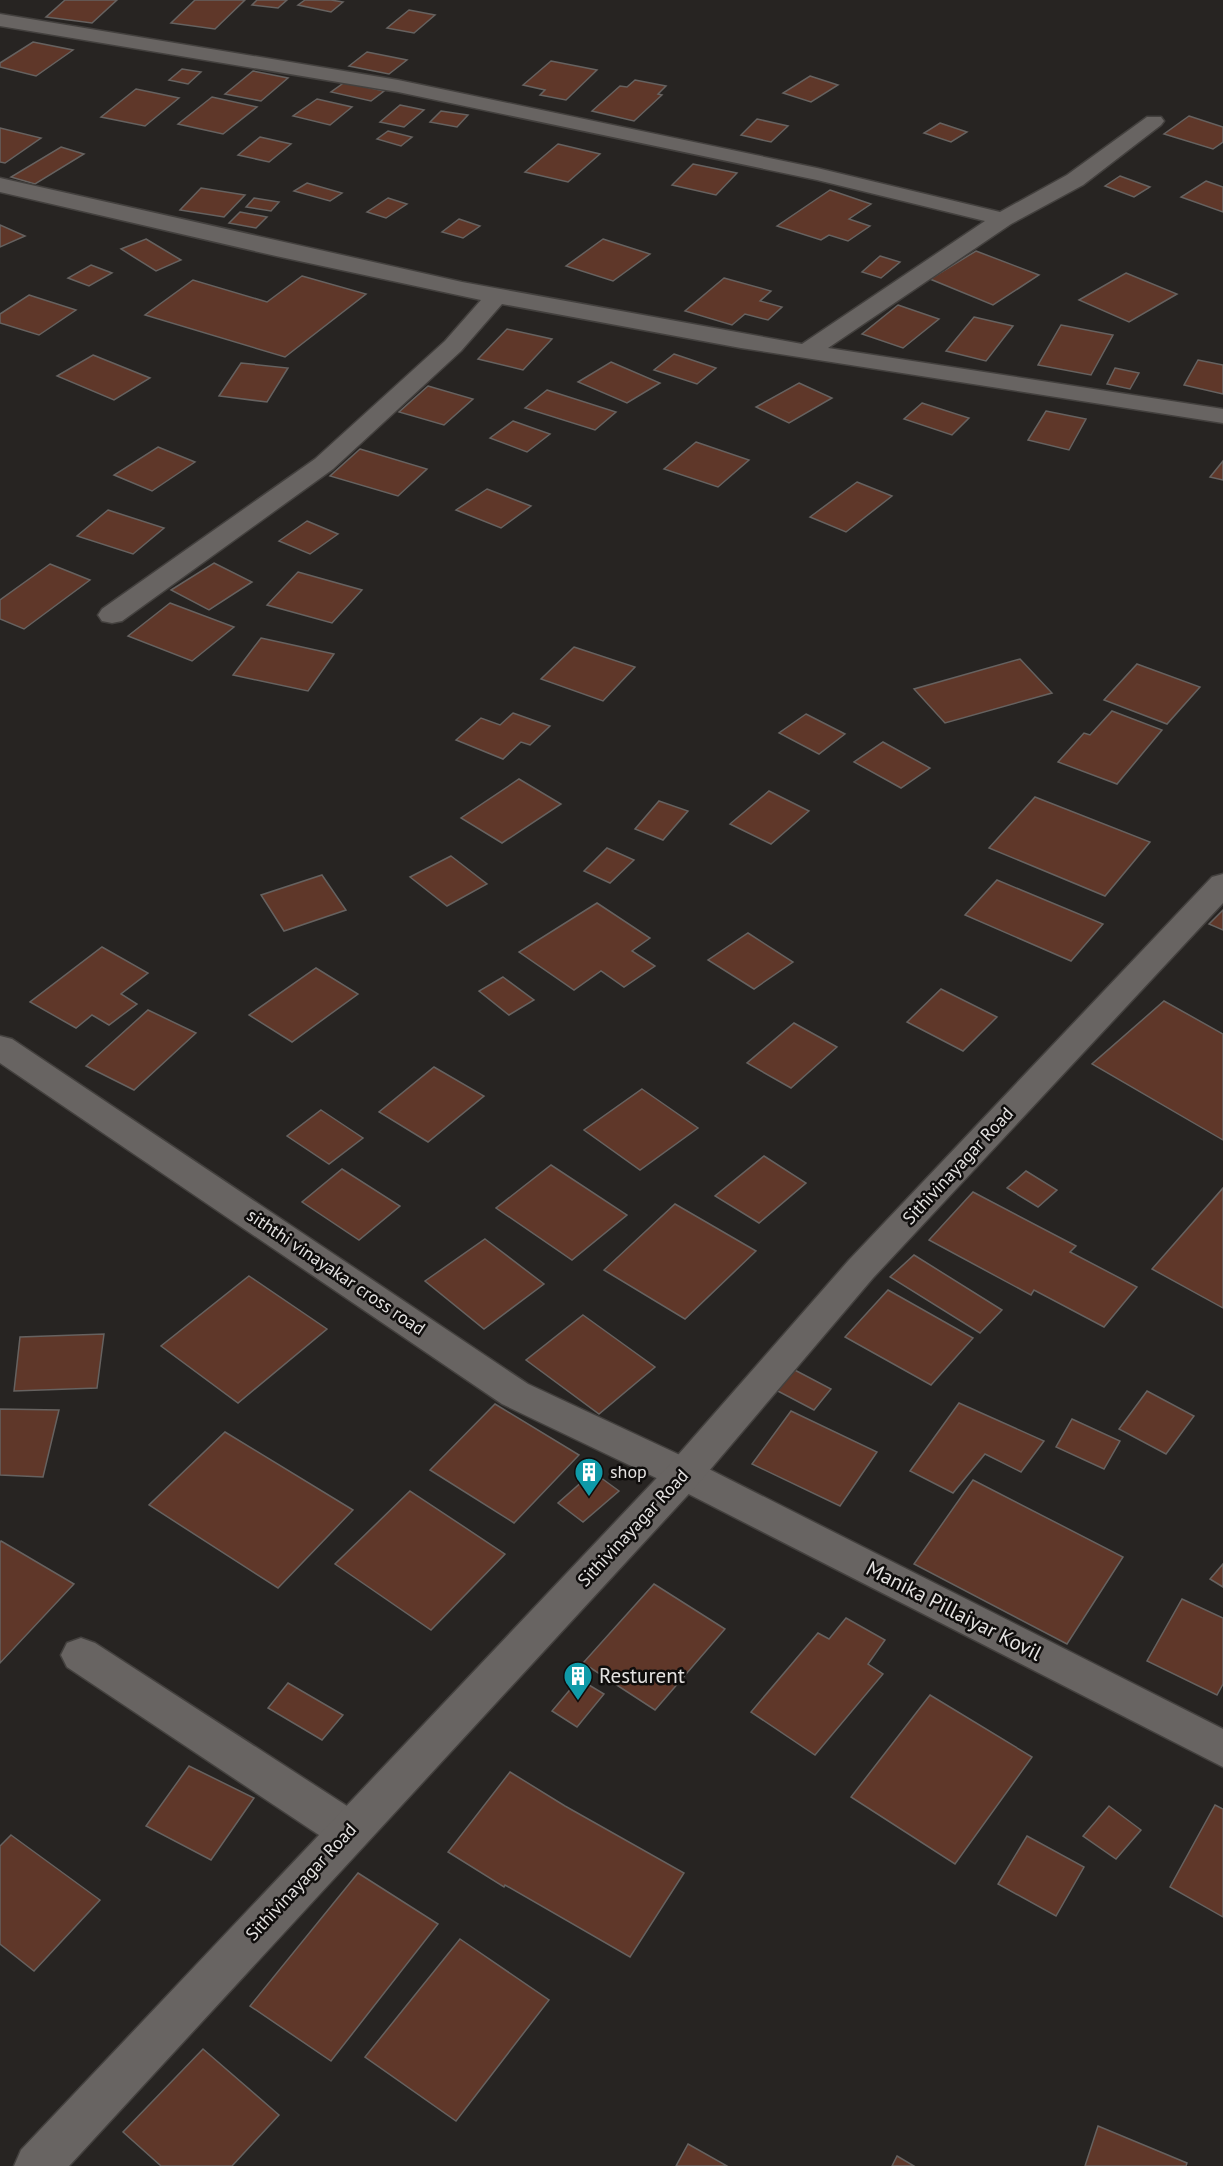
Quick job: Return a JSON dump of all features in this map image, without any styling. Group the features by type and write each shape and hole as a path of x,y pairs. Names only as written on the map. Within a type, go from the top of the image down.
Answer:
{"street":[{"path":"0,20 398,86 817,174 1003,219"},
{"path":"807,351 1003,219 1075,180 1154,121"},
{"path":"0,185 226,240 496,297 807,351 1223,416"},
{"path":"112,615 324,464 453,346 496,297"},
{"name":"Sithivinayagar Road","path":"37,2166 684,1474 861,1269 1223,884"},
{"name":"siththi vinayakar cross road","path":"0,1047 515,1394 684,1474"},
{"name":"Manika Pillaiyar Kovil","path":"684,1474 1223,1749"},
{"path":"81,1655 349,1831"}],"building":[{"path":"65,0 117,0 92,23 46,17"},
{"path":"195,0 245,0 215,29 171,23"},
{"path":"257,0 287,0 278,8 252,5"},
{"path":"305,0 343,2 331,12 298,5"},
{"path":"409,10 435,15 414,33 387,28"},
{"path":"33,42 73,50 36,76 0,67 0,63"},
{"path":"367,52 407,60 389,74 349,66"},
{"path":"551,61 597,70 566,100 540,95 545,90 523,85"},
{"path":"182,69 201,72 188,84 169,80"},
{"path":"253,71 288,78 261,101 225,94"},
{"path":"810,76 838,85 811,102 783,93"},
{"path":"635,80 666,86 658,94 662,95 634,121 592,111 620,86 627,87"},
{"path":"345,82 384,91 371,101 331,92"},
{"path":"136,89 179,98 145,126 101,117"},
{"path":"212,97 257,107 223,134 178,124"},
{"path":"317,99 352,107 330,125 293,116"},
{"path":"400,105 424,110 404,127 380,122"},
{"path":"441,111 468,115 457,127 430,122"},
{"path":"1189,116 1223,127 1223,142 1213,149 1164,134"},
{"path":"757,119 788,126 771,142 741,135"},
{"path":"940,123 967,132 951,142 924,133"},
{"path":"0,128 41,138 5,163 0,162"},
{"path":"388,131 412,137 401,146 377,139"},
{"path":"260,137 291,144 269,162 238,155"},
{"path":"558,144 600,154 568,182 525,172"},
{"path":"61,147 84,154 35,184 11,177"},
{"path":"693,164 737,173 716,195 672,185"},
{"path":"1120,176 1150,187 1134,197 1105,186"},
{"path":"1206,181 1223,187 1223,212 1181,197"},
{"path":"307,183 342,193 330,201 294,191"},
{"path":"201,188 245,195 224,217 180,210"},
{"path":"830,190 871,204 849,219 870,226 848,241 829,235 821,240 777,226"},
{"path":"254,198 279,202 271,211 246,207"},
{"path":"388,198 407,204 386,218 367,212"},
{"path":"240,212 267,217 256,228 229,223"},
{"path":"459,219 480,226 463,238 442,232"},
{"path":"0,225 25,236 0,247"},
{"path":"146,239 181,260 156,271 121,249"},
{"path":"603,239 650,254 613,281 566,266"},
{"path":"976,251 1039,275 993,305 930,279"},
{"path":"880,256 900,262 881,278 862,272"},
{"path":"91,265 112,273 89,286 68,278"},
{"path":"1126,273 1177,294 1129,322 1079,300"},
{"path":"302,276 366,294 285,357 145,315 193,280 267,302"},
{"path":"724,278 771,291 760,301 782,307 768,320 745,314 732,325 685,311"},
{"path":"29,295 76,310 39,335 0,323 0,314"},
{"path":"898,305 939,319 903,348 862,334"},
{"path":"974,317 1013,326 986,361 946,351"},
{"path":"1061,325 1113,335 1091,375 1038,365"},
{"path":"507,329 552,339 523,370 478,359"},
{"path":"674,354 716,368 697,384 654,370"},
{"path":"93,355 150,378 114,400 57,376"},
{"path":"1198,360 1223,365 1223,394 1184,385"},
{"path":"611,362 660,383 627,403 578,382"},
{"path":"241,363 288,368 267,402 219,396"},
{"path":"1115,368 1139,373 1130,389 1107,384"},
{"path":"799,383 832,398 789,423 756,407"},
{"path":"428,386 473,399 444,425 399,412"},
{"path":"547,390 616,412 595,430 525,408"},
{"path":"922,403 969,418 952,435 904,419"},
{"path":"1046,411 1086,419 1069,450 1028,440"},
{"path":"513,421 550,434 527,452 490,438"},
{"path":"696,442 749,460 718,487 664,469"},
{"path":"158,447 195,462 152,491 114,475"},
{"path":"360,449 427,469 398,496 330,476"},
{"path":"1223,461 1223,480 1210,477"},
{"path":"857,482 892,496 846,532 810,517"},
{"path":"487,489 531,506 501,528 456,510"},
{"path":"108,510 164,528 133,554 77,536"},
{"path":"307,521 338,534 310,554 279,541"},
{"path":"214,563 252,582 209,610 171,590"},
{"path":"50,564 90,580 24,629 0,619 0,600"},
{"path":"298,572 362,590 332,623 267,605"},
{"path":"170,603 234,627 192,661 128,636"},
{"path":"261,638 334,654 308,691 233,675"},
{"path":"574,647 635,667 603,701 541,679"},
{"path":"1020,659 1052,693 945,723 914,689"},
{"path":"1137,664 1200,687 1167,724 1104,700"},
{"path":"1112,711 1162,730 1117,784 1058,762 1084,733 1090,735"},
{"path":"513,713 550,726 530,745 521,742 503,759 456,740 481,718 500,725"},
{"path":"806,714 845,734 819,754 779,733"},
{"path":"883,742 930,768 901,788 854,762"},
{"path":"519,779 561,804 502,843 461,818"},
{"path":"769,791 809,811 771,844 730,824"},
{"path":"1035,797 1150,842 1105,896 989,848"},
{"path":"659,801 688,811 663,840 635,829"},
{"path":"607,848 634,860 610,883 584,871"},
{"path":"451,856 487,884 447,906 410,877"},
{"path":"322,875 346,910 284,931 261,895"},
{"path":"997,880 1103,924 1071,961 965,915"},
{"path":"597,903 650,938 632,951 655,966 624,987 601,971 574,990 519,952"},
{"path":"1223,910 1223,930 1209,924"},
{"path":"748,933 793,962 754,989 708,960"},
{"path":"102,947 148,973 121,994 137,1004 109,1025 92,1015 76,1028 30,1002"},
{"path":"316,968 358,994 292,1042 249,1015"},
{"path":"503,977 534,1000 509,1015 479,991"},
{"path":"941,989 997,1017 963,1051 907,1022"},
{"path":"1164,1001 1223,1034 1223,1140 1092,1064"},
{"path":"148,1010 196,1033 134,1090 86,1066"},
{"path":"794,1023 837,1047 791,1088 747,1063"},
{"path":"434,1067 484,1096 428,1142 379,1112"},
{"path":"642,1089 698,1128 640,1170 584,1130"},
{"path":"321,1110 363,1138 329,1164 287,1136"},
{"path":"764,1156 806,1183 759,1223 715,1196"},
{"path":"551,1165 627,1215 572,1260 496,1208"},
{"path":"342,1169 400,1206 359,1240 302,1202"},
{"path":"1026,1171 1057,1190 1038,1207 1007,1188"},
{"path":"1223,1188 1223,1308 1152,1269"},
{"path":"973,1192 1076,1246 1070,1252 1137,1287 1104,1327 1034,1290 1031,1295 929,1240"},
{"path":"675,1204 756,1251 685,1319 604,1270"},
{"path":"485,1239 544,1284 484,1329 425,1281"},
{"path":"914,1255 1002,1310 980,1333 890,1277"},
{"path":"249,1276 327,1329 238,1403 161,1346"},
{"path":"888,1290 973,1338 931,1385 845,1337"},
{"path":"583,1315 655,1367 599,1414 526,1360"},
{"path":"104,1334 97,1388 14,1391 20,1337"},
{"path":"789,1367 831,1389 814,1410 772,1388"},
{"path":"1147,1391 1194,1416 1166,1454 1119,1429"},
{"path":"959,1403 1044,1441 1021,1472 985,1454 953,1493 910,1471"},
{"path":"495,1404 579,1455 514,1523 430,1470"},
{"path":"0,1409 59,1410 43,1477 0,1475"},
{"path":"791,1411 877,1452 840,1506 752,1464"},
{"path":"1072,1419 1120,1441 1104,1469 1056,1447"},
{"path":"225,1432 353,1510 278,1588 149,1505"},
{"name":"shop","path":"593,1472 619,1491 583,1522 558,1503"},
{"path":"973,1480 1123,1557 1067,1644 914,1564"},
{"path":"410,1491 505,1554 431,1630 335,1564"},
{"path":"1,1541 74,1584 0,1663 0,1543"},
{"path":"1223,1564 1223,1587 1210,1579"},
{"path":"654,1584 725,1629 655,1710 583,1663"},
{"path":"1182,1599 1223,1618 1223,1684 1217,1695 1147,1661"},
{"path":"846,1618 885,1640 868,1664 883,1674 815,1755 751,1712 818,1633 829,1639"},
{"name":"Resturent","path":"579,1679 604,1694 577,1727 552,1711"},
{"path":"288,1683 343,1715 322,1740 268,1708"},
{"path":"930,1695 1032,1757 955,1864 851,1797"},
{"path":"189,1766 254,1798 211,1860 146,1826"},
{"path":"510,1772 684,1873 630,1957 505,1885 504,1887 448,1852"},
{"path":"1215,1805 1223,1809 1223,1917 1170,1887"},
{"path":"1109,1806 1141,1830 1116,1859 1083,1836"},
{"path":"11,1835 100,1900 34,1971 0,1944 0,1846"},
{"path":"1027,1836 1084,1867 1056,1916 998,1884"},
{"path":"358,1873 438,1924 331,2061 250,2006"},
{"path":"460,1939 549,2000 456,2121 365,2057"},
{"path":"203,2049 279,2115 232,2166 161,2166 123,2132"},
{"path":"1098,2126 1187,2163 1186,2166 1085,2166"},
{"path":"688,2144 727,2166 676,2166"},
{"path":"897,2156 914,2166 892,2166"}],"place":[{"name":"shop","path":"589,1498"},
{"name":"Resturent","path":"578,1702"}]}
